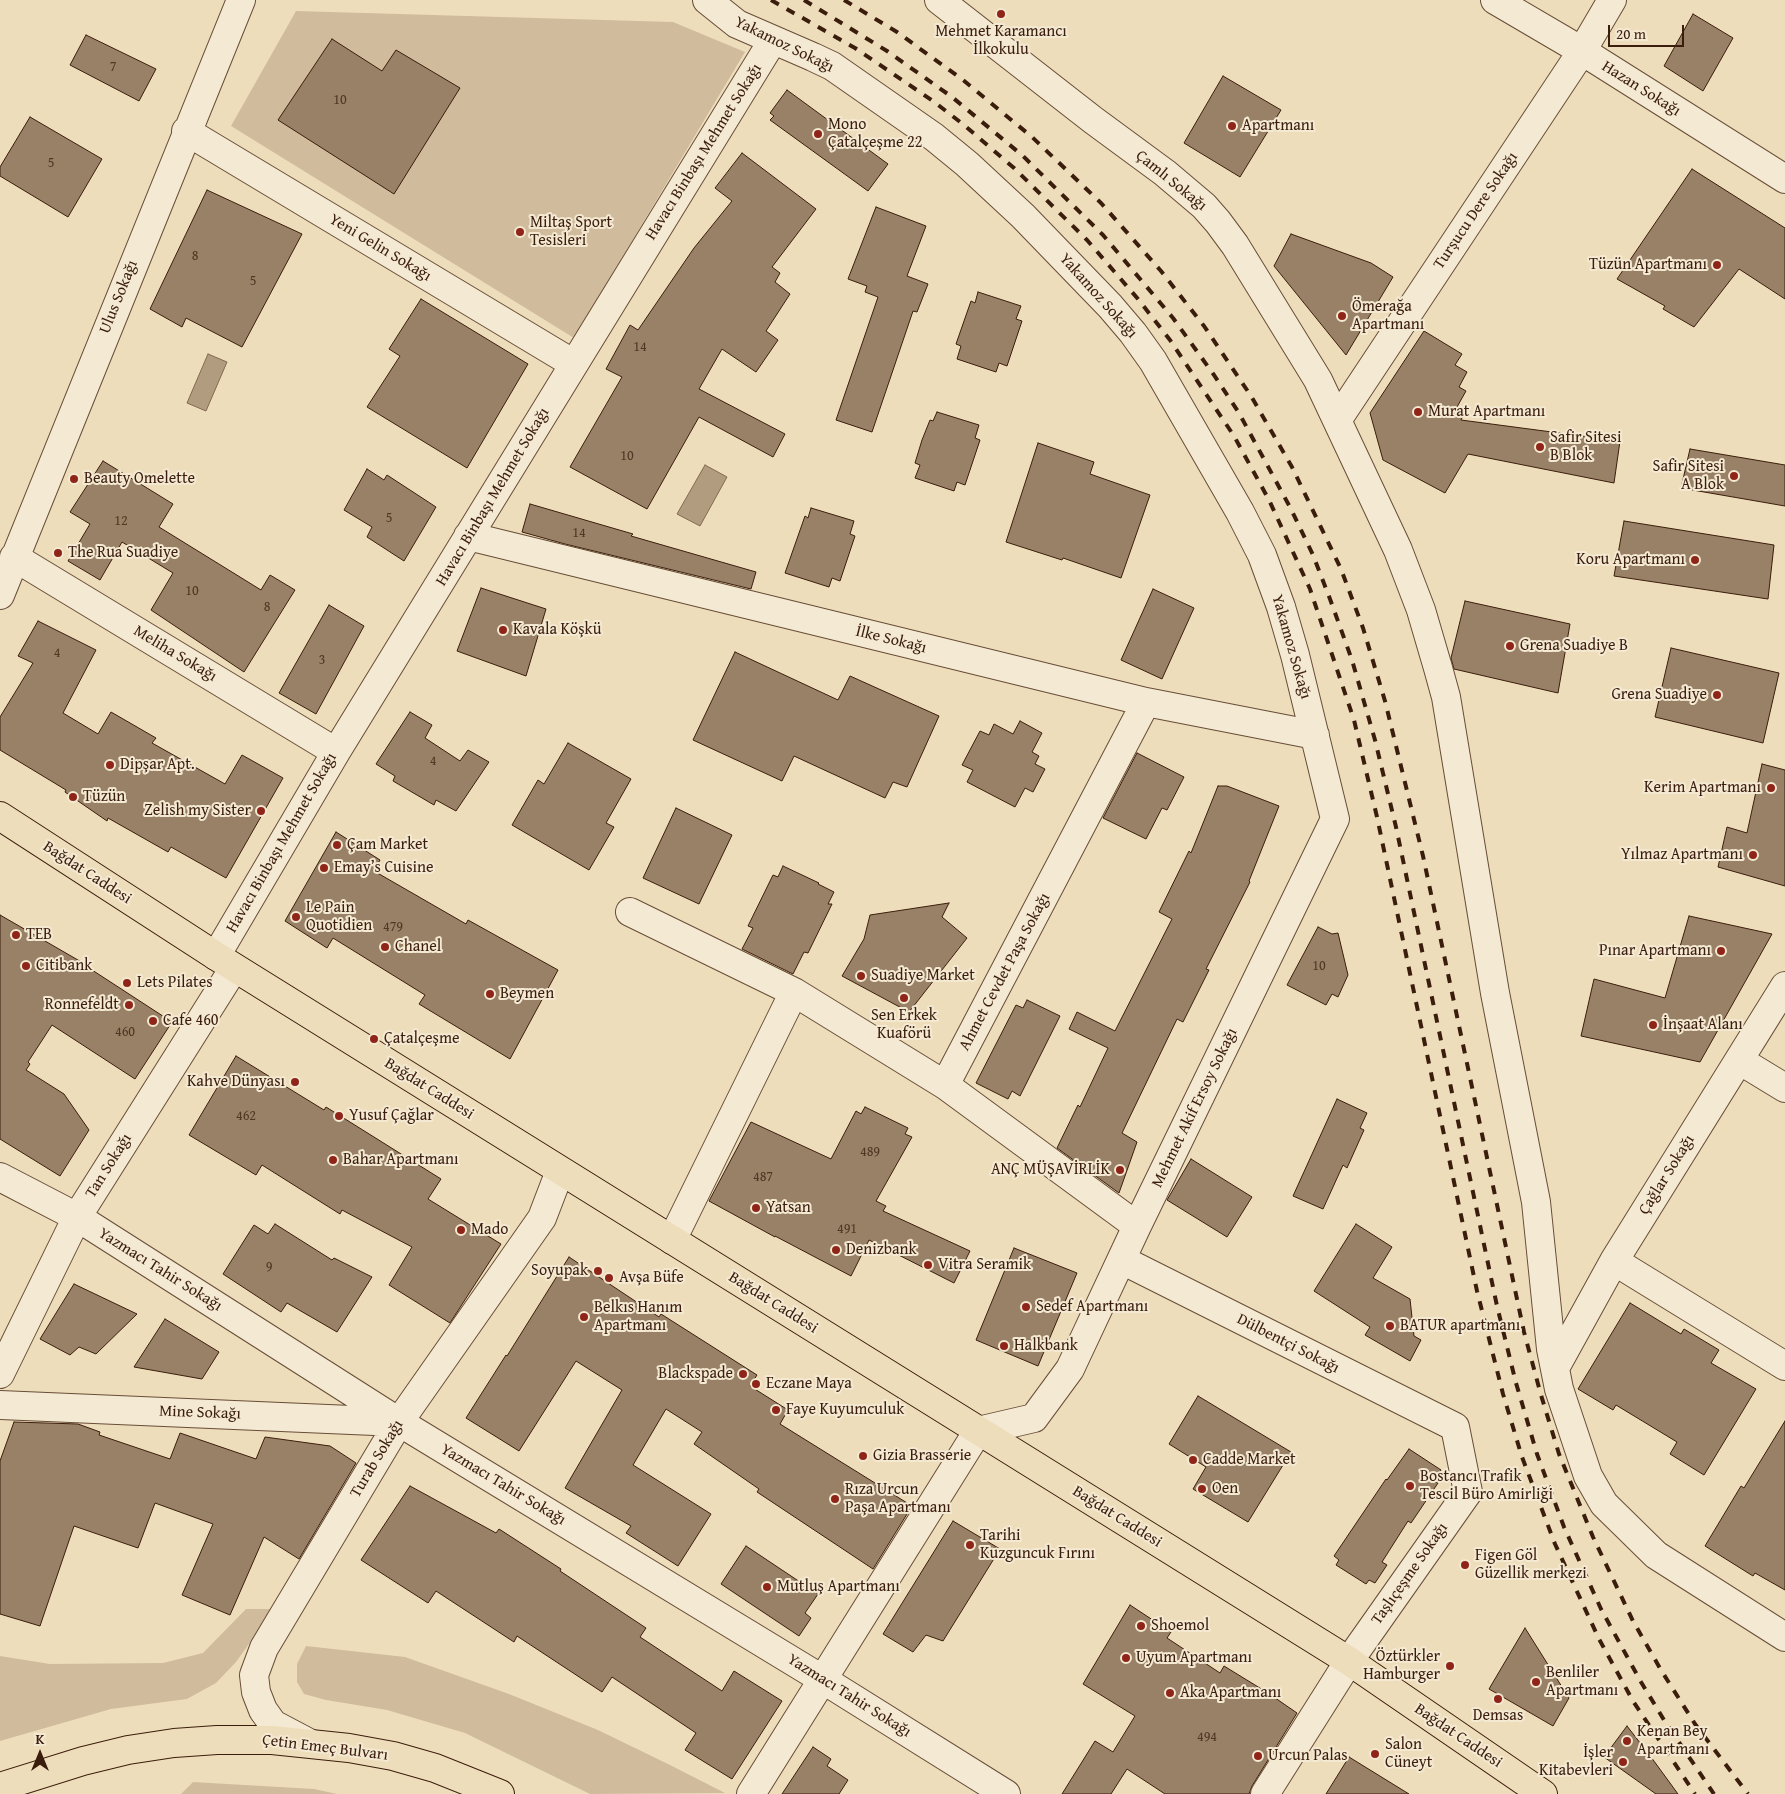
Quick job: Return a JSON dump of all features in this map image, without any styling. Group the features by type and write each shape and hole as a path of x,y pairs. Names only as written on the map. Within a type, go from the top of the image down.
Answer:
{"main road":[{"name":"Bağdat Caddesi","path":"0,816 225,962 1349,1661 1543,1794"},
{"name":"Çetin Emeç Bulvarı","path":"0,1787 83,1761 128,1750 174,1743 217,1740 272,1740 349,1748 393,1756 435,1768 500,1794"}],"street":[{"name":"Ulus Sokağı","path":"0,595 241,0"},
{"name":"Yakamoz Sokağı","path":"706,0 737,24 813,56 838,70 949,149 1024,216 1110,306 1133,333 1155,366 1247,524 1262,555 1286,625 1315,735"},
{"name":"Çamlı Sokağı","path":"939,0 1196,198 1231,238 1303,353 1338,419 1388,526 1409,577 1429,636 1446,697 1482,918 1536,1202 1551,1349 1560,1388 1588,1476 1604,1504 1656,1555 1785,1637"},
{"name":"Hazan Sokağı","path":"1495,0 1582,51 1785,179"},
{"name":"Turşucu Dere Sokağı","path":"1338,419 1582,51 1612,0"},
{"name":"Havacı Binbaşı Mehmet Sokağı","path":"225,962 336,752 773,40"},
{"name":"Yeni Gelin Sokağı","path":"186,132 574,364"},
{"name":"İlke Sokağı","path":"468,536 1146,702 1315,735"},
{"name":"Meliha Sokağı","path":"14,557 336,752"},
{"name":"Ahmet Cevdet Paşa Sokağı","path":"945,1085 1146,702"},
{"name":"Mehmet Akif Ersoy Sokağı","path":"978,1431 1034,1418 1070,1369 1137,1226 1335,819 1315,735"},
{"path":"630,912 794,992 945,1085 1137,1226"},
{"name":"Tan Sokağı","path":"0,1374 77,1217 225,962"},
{"name":"Çağlar Sokağı","path":"1555,1368 1614,1261 1785,986"},
{"path":"672,1240 794,992"},
{"path":"1739,1060 1785,1088"},
{"name":"Turab Sokağı","path":"309,1743 273,1724 264,1710 256,1692 254,1675 264,1648 399,1422 542,1218 560,1170"},
{"name":"Yazmacı Tahir Sokağı","path":"0,1177 77,1217 399,1422 822,1679 1006,1794"},
{"name":"Dülbentçi Sokağı","path":"1122,1260 1455,1427"},
{"path":"1614,1261 1785,1366"},
{"name":"Mine Sokağı","path":"0,1405 399,1422"},
{"name":"Taşlıçeşme Sokağı","path":"1265,1794 1349,1661 1468,1492 1455,1427"},
{"path":"751,1794 978,1431"}],"shaded area":[{"name":"Miltaş Sport Tesisleri","path":"296,11 673,22 745,52 574,338 231,126"},
{"path":"208,354 227,362 206,411 187,403"},
{"path":"705,465 727,477 700,526 677,514"},
{"path":"246,1609 274,1609 236,1662 216,1683 187,1699 111,1709 0,1741 0,1656 50,1664 163,1663 203,1653"},
{"path":"306,1646 405,1657 509,1694 598,1730 725,1793 590,1794 465,1733 387,1710 326,1700 304,1694 297,1682 297,1664"},
{"path":"193,1782 314,1789 337,1794 181,1794"}],"building":[{"path":"1693,14 1733,38 1703,91 1664,66"},
{"path":"86,35 156,69 139,101 70,65"},
{"path":"332,39 382,71 396,50 460,88 394,194 278,120"},
{"name":"Apartmanı","path":"1223,76 1281,110 1240,177 1184,143"},
{"name":"Mono Çatalçeşme 22","path":"787,90 888,164 868,191 770,120 774,116 770,113"},
{"path":"30,117 102,159 68,217 0,176 0,167"},
{"path":"742,153 816,209 772,267 780,273 775,282 790,294 766,331 778,340 756,372 722,349 699,389 785,434 773,457 699,417 647,509 570,467 622,377 606,369 630,325 638,330 694,248 732,201 715,188"},
{"path":"1692,169 1785,228 1785,299 1739,269 1694,327 1663,309 1665,306 1617,279"},
{"path":"207,190 302,234 242,347 186,318 182,327 150,309"},
{"path":"876,207 926,226 907,276 928,284 917,312 913,311 872,432 836,420 878,297 865,292 867,286 848,279"},
{"name":"Ömerağa Apartmanı","path":"1291,234 1371,263 1393,277 1346,355 1274,266"},
{"path":"978,292 1021,306 1016,319 1022,321 1007,366 999,363 996,372 957,359 961,346 956,344 971,301 975,303"},
{"path":"421,299 528,364 467,468 367,407 400,356 389,349"},
{"name":"Murat Apartmanı","path":"1424,331 1462,354 1455,365 1467,372 1459,387 1466,391 1457,407 1465,411 1461,420 1620,441 1614,483 1468,454 1445,493 1383,460 1370,413"},
{"path":"937,412 979,425 975,438 980,440 965,485 957,482 954,491 915,478 920,465 915,463 922,440 930,420 933,421"},
{"path":"1038,443 1094,462 1090,474 1150,495 1121,578 1063,558 1062,560 1006,542"},
{"name":"Safir Sitesi A Blok","path":"1690,449 1785,465 1785,506 1681,488"},
{"path":"103,461 173,504 159,527 261,590 270,575 295,590 244,672 151,610 173,573 122,542 100,580 68,561 90,524 70,512"},
{"path":"367,469 384,480 387,475 436,507 404,561 367,537 372,527 344,510"},
{"path":"530,504 633,534 631,536 756,572 751,589 522,532"},
{"path":"811,508 854,521 850,534 855,536 840,581 832,578 829,587 785,573 805,516 808,518"},
{"name":"Koru Apartmanı","path":"1624,521 1774,545 1768,599 1614,576"},
{"name":"Kavala Köşkü","path":"481,588 546,609 526,676 457,651"},
{"path":"1153,589 1194,608 1162,679 1121,660"},
{"name":"Grena Suadiye B","path":"1465,601 1570,624 1558,693 1454,669 1451,658"},
{"path":"329,605 364,626 316,714 279,693"},
{"path":"38,621 96,650 63,713 98,734 111,712 156,738 152,743 225,784 242,755 283,778 226,878 171,847 168,852 108,818 107,821 65,792 66,790 0,750 0,717 33,663 18,656"},
{"name":"Grena Suadiye","path":"1671,648 1779,673 1763,743 1655,717"},
{"path":"735,652 838,700 850,676 939,716 907,787 893,782 885,798 794,756 782,781 693,740"},
{"path":"410,712 432,725 425,738 460,761 468,750 489,762 456,811 436,800 434,805 393,781 395,776 376,764"},
{"path":"1020,721 1042,733 1032,752 1039,756 1035,764 1045,769 1033,792 1025,788 1015,807 967,782 973,770 962,765 980,731 989,735 994,724 1013,734"},
{"path":"568,743 631,779 606,823 614,827 589,870 512,825 538,780 544,784"},
{"path":"1137,753 1184,777 1167,810 1162,808 1146,839 1103,818"},
{"path":"1762,764 1785,770 1785,886 1718,867 1727,827 1747,833"},
{"path":"1218,786 1227,786 1279,806 1250,882 1206,969 1209,970 1183,1022 1177,1019 1122,1133 1137,1142 1119,1193 1057,1148 1078,1105 1080,1107 1108,1048 1069,1029 1077,1012 1115,1031 1172,919 1159,912 1189,851 1191,853"},
{"path":"676,808 732,835 699,904 643,878"},
{"path":"336,832 380,860 374,871 466,924 468,920 558,970 510,1059 419,1004 425,995 333,938 327,948 285,921"},
{"path":"783,866 834,892 828,904 832,904 808,953 804,952 793,974 742,949 753,928 748,926 773,875 778,877"},
{"path":"949,903 942,917 967,938 909,1012 842,976 864,939 870,915"},
{"path":"0,915 90,967 172,1022 135,1079 52,1025 28,1062 30,1064 26,1070 64,1094 89,1130 60,1176 0,1139"},
{"path":"1689,916 1772,934 1700,1062 1581,1036 1594,979 1665,998"},
{"path":"1318,927 1332,934 1338,933 1348,975 1338,997 1332,994 1326,1005 1287,985"},
{"path":"1027,1000 1060,1016 1020,1096 1012,1091 1008,1099 976,1083 1016,1005 1023,1008"},
{"path":"236,1056 324,1110 326,1107 441,1179 428,1199 501,1244 450,1323 389,1285 412,1247 342,1210 340,1214 262,1165 256,1175 189,1135"},
{"path":"1337,1099 1367,1113 1360,1128 1364,1130 1347,1168 1343,1165 1323,1209 1293,1196"},
{"path":"865,1107 908,1128 905,1134 912,1137 876,1201 886,1206 883,1211 970,1251 954,1283 869,1240 851,1276 709,1201 751,1122 831,1159 856,1111 861,1114"},
{"path":"1191,1159 1252,1197 1227,1237 1167,1200"},
{"path":"275,1224 332,1260 334,1258 372,1277 337,1332 287,1303 281,1312 223,1274 254,1225 268,1234"},
{"path":"1356,1224 1392,1247 1373,1278 1410,1299 1414,1336 1421,1340 1410,1361 1365,1335 1370,1327 1314,1291"},
{"name":"Sedef Apartmanı","path":"1014,1248 1077,1273 1038,1366 976,1340"},
{"path":"569,1257 659,1317 661,1314 757,1375 750,1386 788,1410 780,1424 912,1506 873,1569 757,1492 759,1489 694,1444 702,1432 666,1409 633,1465 711,1514 678,1566 626,1533 631,1526 565,1488 622,1390 576,1361 519,1451 466,1418"},
{"path":"74,1284 137,1314 96,1354 79,1347 70,1355 40,1339"},
{"path":"1630,1303 1681,1334 1684,1329 1719,1350 1711,1363 1756,1389 1704,1475 1670,1454 1677,1442 1616,1405 1613,1410 1578,1389"},
{"path":"165,1319 219,1352 202,1379 134,1367"},
{"path":"1198,1396 1291,1452 1248,1522 1193,1489 1206,1467 1169,1444"},
{"path":"1785,1421 1785,1590 1755,1573 1753,1576 1705,1546 1741,1486 1744,1488"},
{"path":"14,1422 78,1424 100,1432 99,1435 170,1459 180,1433 256,1459 265,1437 330,1446 356,1463 299,1559 264,1537 230,1615 182,1595 213,1524 155,1503 138,1548 74,1526 40,1626 0,1614 0,1461"},
{"path":"1409,1449 1441,1470 1434,1481 1438,1483 1411,1523 1408,1521 1382,1562 1387,1565 1375,1583 1369,1580 1366,1584 1336,1565 1339,1560 1334,1556 1386,1479"},
{"path":"410,1486 496,1533 499,1529 561,1569 560,1571 646,1628 640,1637 722,1691 734,1671 782,1701 732,1779 685,1750 696,1733 612,1677 602,1692 517,1636 514,1642 436,1591 428,1603 361,1560"},
{"path":"953,1521 1000,1549 943,1641 926,1635 913,1652 883,1634"},
{"name":"Mutluş Apartmanı","path":"746,1546 818,1594 805,1613 811,1618 799,1636 721,1584"},
{"path":"1130,1605 1171,1632 1167,1638 1220,1673 1224,1666 1297,1713 1249,1794 1165,1794 1127,1769 1111,1794 1062,1794 1095,1741 1113,1752 1135,1716 1083,1684"},
{"name":"Benliler Apartmanı","path":"1525,1628 1569,1698 1553,1726 1489,1689"},
{"name":"Kenan Bey Apartmanı","path":"1627,1726 1678,1794 1656,1794 1604,1757"},
{"path":"813,1747 831,1759 827,1766 848,1780 839,1794 782,1794"},
{"path":"1349,1757 1409,1794 1326,1794"}],"railway":[{"path":"771,0 855,48 933,101 1014,168 1087,240 1138,299 1170,340 1234,436 1269,500 1310,589 1354,720 1377,817 1477,1291 1503,1394 1522,1457 1555,1544 1599,1639 1633,1701 1695,1794"},
{"path":"804,0 887,51 952,97 1023,156 1103,235 1173,318 1214,375 1239,413 1291,509 1313,555 1330,599 1352,660 1375,740 1396,827 1497,1306 1516,1383 1537,1454 1564,1527 1601,1609 1664,1720 1714,1794"},
{"path":"844,0 897,32 963,80 1032,137 1101,203 1161,271 1204,326 1251,396 1292,467 1341,569 1363,628 1385,701 1423,856 1524,1332 1559,1454 1593,1537 1633,1621 1695,1724 1748,1794"}],"place":[{"name":"Mehmet Karamancı İlkokulu","path":"1001,14"},
{"name":"Apartmanı","path":"1232,126"},
{"name":"Mono Çatalçeşme 22","path":"818,134"},
{"name":"Miltaş Sport Tesisleri","path":"520,232"},
{"name":"Tüzün Apartmanı","path":"1717,265"},
{"name":"Ömerağa Apartmanı","path":"1342,316"},
{"name":"Murat Apartmanı","path":"1418,412"},
{"name":"Safir Sitesi B Blok","path":"1540,447"},
{"name":"Safir Sitesi A Blok","path":"1734,476"},
{"name":"Beauty Omelette","path":"74,479"},
{"name":"The Rua Suadiye","path":"58,553"},
{"name":"Koru Apartmanı","path":"1695,560"},
{"name":"Kavala Köşkü","path":"503,630"},
{"name":"Grena Suadiye B","path":"1510,646"},
{"name":"Grena Suadiye","path":"1717,695"},
{"name":"Dipşar Apt.","path":"110,765"},
{"name":"Kerim Apartmanı","path":"1771,788"},
{"name":"Tüzün","path":"73,797"},
{"name":"Zelish my Sister","path":"261,811"},
{"name":"Çam Market","path":"337,845"},
{"name":"Yılmaz Apartmanı","path":"1753,855"},
{"name":"Emay’s Cuisine","path":"324,868"},
{"name":"Le Pain Quotidien","path":"296,917"},
{"name":"TEB","path":"16,935"},
{"name":"Chanel","path":"385,947"},
{"name":"Pınar Apartmanı","path":"1721,951"},
{"name":"Citibank","path":"26,966"},
{"name":"Suadiye Market","path":"861,976"},
{"name":"Lets Pilates","path":"127,983"},
{"name":"Beymen","path":"490,994"},
{"name":"Sen Erkek Kuaförü","path":"904,998"},
{"name":"Ronnefeldt","path":"129,1005"},
{"name":"Cafe 460","path":"153,1021"},
{"name":"İnşaat Alanı","path":"1653,1025"},
{"name":"Çatalçeşme","path":"374,1039"},
{"name":"Kahve Dünyası","path":"295,1082"},
{"name":"Yusuf Çağlar","path":"339,1116"},
{"name":"Bahar Apartmanı","path":"333,1160"},
{"name":"ANÇ MÜŞAVİRLİK","path":"1120,1170"},
{"name":"Yatsan","path":"756,1208"},
{"name":"Mado","path":"461,1230"},
{"name":"Denizbank","path":"836,1250"},
{"name":"Vitra Seramik","path":"928,1265"},
{"name":"Soyupak","path":"598,1271"},
{"name":"Avşa Büfe","path":"609,1278"},
{"name":"Sedef Apartmanı","path":"1026,1307"},
{"name":"Belkıs Hanım Apartmanı","path":"584,1317"},
{"name":"BATUR apartmanı","path":"1390,1326"},
{"name":"Halkbank","path":"1004,1346"},
{"name":"Blackspade","path":"743,1374"},
{"name":"Eczane Maya","path":"756,1384"},
{"name":"Faye Kuyumculuk","path":"776,1410"},
{"name":"Gizia Brasserie","path":"863,1456"},
{"name":"Cadde Market","path":"1193,1460"},
{"name":"Bostancı Trafik Tescil Büro Amirliği","path":"1410,1486"},
{"name":"Oen","path":"1202,1489"},
{"name":"Rıza Urcun Paşa Apartmanı","path":"835,1499"},
{"name":"Tarihi Kuzguncuk Fırını","path":"970,1545"},
{"name":"Figen Göl Güzellik merkezi","path":"1465,1565"},
{"name":"Mutluş Apartmanı","path":"767,1587"},
{"name":"Shoemol","path":"1141,1626"},
{"name":"Uyum Apartmanı","path":"1126,1658"},
{"name":"Öztürkler Hamburger","path":"1450,1666"},
{"name":"Benliler Apartmanı","path":"1536,1682"},
{"name":"Aka Apartmanı","path":"1170,1693"},
{"name":"Demsas","path":"1498,1699"},
{"name":"Kenan Bey Apartmanı","path":"1627,1741"},
{"name":"Salon Cüneyt","path":"1375,1754"},
{"name":"Urcun Palas","path":"1258,1756"},
{"name":"İşler Kitabevleri","path":"1623,1762"}]}
